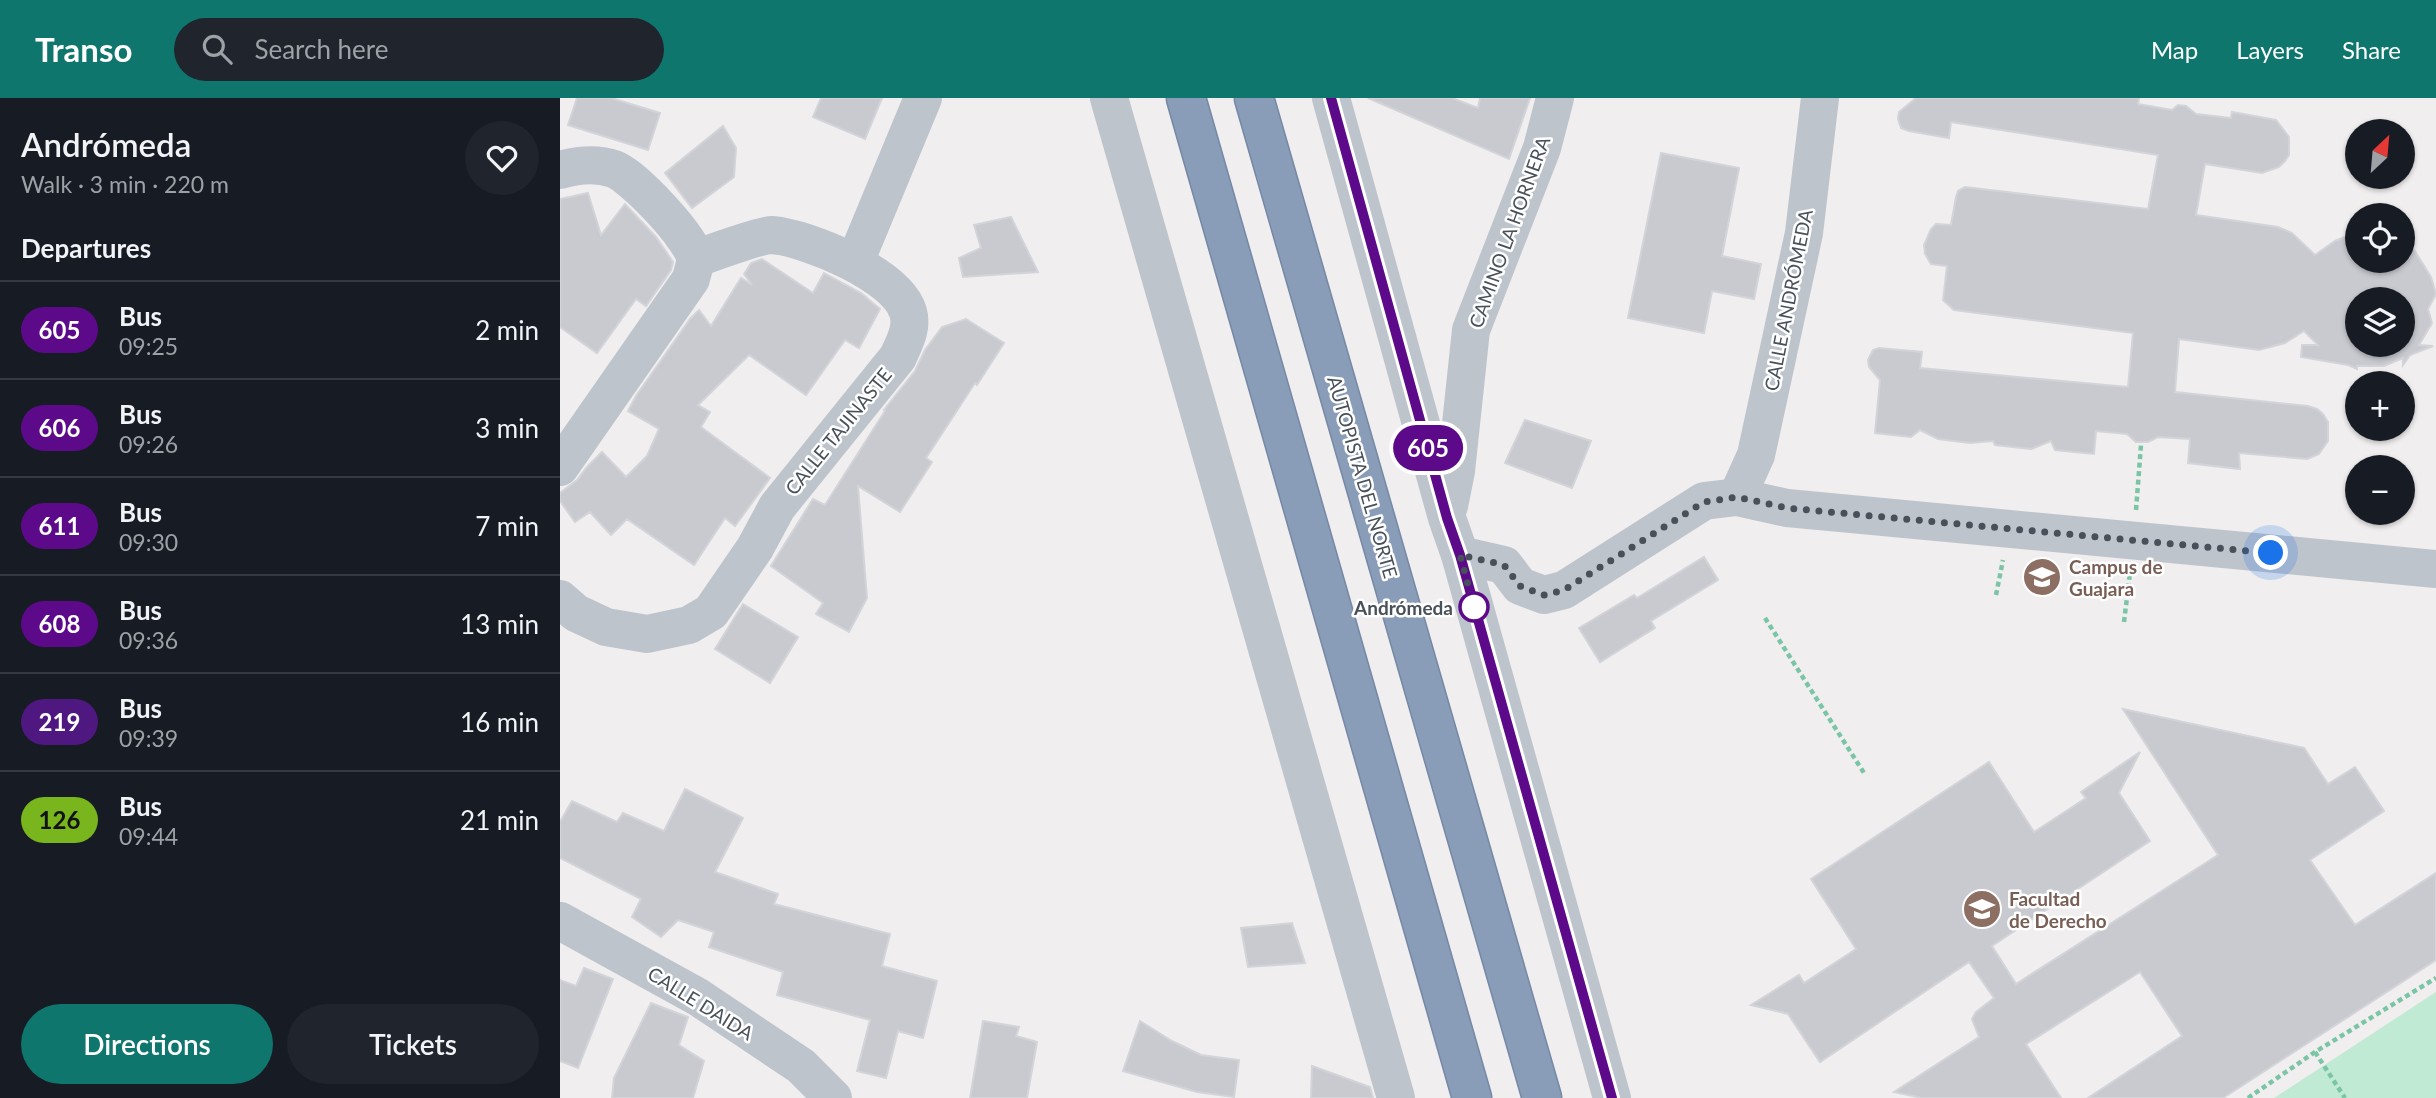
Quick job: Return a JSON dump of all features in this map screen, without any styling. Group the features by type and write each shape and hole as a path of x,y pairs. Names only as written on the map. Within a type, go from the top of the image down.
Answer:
{"highway":[{"path":"1186,98 1472,1098"},
{"name":"AUTOPISTA DEL NORTE","path":"1254,98 1542,1098"}],"street":[{"path":"855,262 923,98"},
{"path":"1109,98 1396,1098"},
{"path":"1331,98 1612,1098"},
{"name":"CAMINO LA HORNERA","path":"1447,518 1456,471 1471,330 1542,148 1555,98"},
{"name":"CALLE ANDRÓMEDA","path":"1737,497 1756,455 1804,233 1820,98"},
{"path":"560,170 573,166 600,166 617,170 636,183 687,239 695,258 691,279 560,467"},
{"name":"CALLE TAJINASTE","path":"560,599 576,613 606,627 648,634 689,625 711,612 755,548 777,507 898,357 909,331 909,313 901,295 855,262 824,249 770,235 695,258"},
{"path":"1460,555 1504,565 1520,586 1544,595 1564,590 1704,502 1737,497 1787,508 2436,569"},
{"name":"CALLE DAIDA","path":"560,921 698,997 801,1066 833,1098"}],"path":[{"path":"2136,511 2141,445"},
{"path":"1996,595 2003,559"},
{"path":"2124,622 2129,584"},
{"path":"1765,618 1864,773"},
{"path":"2248,1098 2315,1052 2436,978"},
{"path":"2315,1052 2345,1098"}],"green space":[{"path":"2436,992 2436,1098 2274,1098"}],"building":[{"path":"577,98 611,98 660,113 648,150 568,125"},
{"path":"821,98 882,98 865,139 813,117"},
{"path":"1368,98 1452,98 1478,108 1480,98 1530,98 1509,159"},
{"path":"1916,98 2139,98 2138,104 2172,110 2178,105 2186,106 2196,114 2231,118 2232,112 2276,120 2289,137 2289,155 2285,161 2279,167 2262,173 2205,164 2196,215 2278,227 2292,233 2315,255 2345,237 2345,273 2415,273 2415,251 2431,277 2436,294 2428,309 2432,323 2419,345 2433,346 2415,353 2415,287 2345,287 2345,357 2409,357 2403,365 2403,358 2384,366 2357,366 2357,369 2301,357 2302,345 2318,345 2304,331 2285,343 2259,350 2179,339 2175,392 2308,406 2323,414 2328,422 2328,441 2319,454 2307,459 2239,453 2240,469 2188,463 2190,439 2158,437 2148,442 2136,442 2127,434 2096,431 2094,454 2055,450 2051,441 2031,449 1995,445 1993,441 1970,443 1938,439 1920,430 1911,437 1875,433 1880,380 1869,367 1868,360 1873,350 1879,348 1922,352 1920,368 2128,387 2133,333 1954,310 1943,300 1947,266 1931,264 1925,254 1924,245 1936,224 1951,225 1958,191 1965,187 2148,209 2158,155 1951,122 1949,138 1909,131 1901,128 1899,112"},
{"path":"723,126 736,148 734,177 692,208 665,173"},
{"path":"1661,153 1739,168 1722,256 1761,264 1754,299 1712,291 1704,333 1628,318"},
{"path":"588,193 601,235 625,204 656,237 673,262 671,270 646,306 636,299 597,353 560,327 560,199"},
{"path":"1011,217 1038,272 963,277 959,258 981,248 974,225"},
{"path":"762,259 813,293 824,273 861,293 880,309 859,348 845,340 806,395 749,355 698,405 710,412 701,427 770,478 735,526 725,518 694,565 627,519 611,535 590,512 575,522 560,501 560,493 577,480 602,452 626,477 647,456 659,429 628,411 636,396 690,319 699,310 711,326 741,278 752,285 744,274 751,263"},
{"path":"966,319 1004,343 926,458 932,462 900,512 858,486 867,598 849,632 816,614 823,603 771,566 813,499 825,505 884,410 915,371 925,350 942,327"},
{"path":"1525,420 1591,441 1572,488 1505,463"},
{"path":"1704,557 1718,580 1651,621 1655,628 1600,662 1579,628 1634,595 1637,598"},
{"path":"743,604 798,637 770,683 715,649"},
{"path":"2123,709 2304,748 2328,784 2355,767 2384,811 2310,860 2355,925 2436,873 2436,960 2223,1098 2088,1098 2182,1036 2140,972 2026,1044 2061,1098 1922,1098 1894,1092 1979,1037 1972,1019 1976,1012 1994,998 1969,962 1820,1062 1788,1014 1751,1005 1799,975 1804,983 1856,949 1811,879 1989,762 2034,832 2086,798 2081,792 2140,752 2119,793 2150,841 1992,946 2016,984 2218,855"},
{"path":"685,789 743,818 715,872 778,894 774,904 890,934 882,966 937,981 923,1038 898,1031 886,1078 857,1071 870,1020 777,995 783,972 709,947 714,932 678,920 661,937 632,917 641,899 560,858 560,822 572,801 617,822 623,813 664,831"},
{"path":"1292,923 1305,963 1248,967 1241,928"},
{"path":"584,968 613,979 578,1068 560,1061 560,980 576,986"},
{"path":"651,1003 688,1017 679,1045 704,1061 693,1098 612,1098 614,1078"},
{"path":"983,1021 1019,1027 1016,1036 1037,1042 1027,1098 970,1098"},
{"path":"1140,1021 1201,1055 1239,1060 1234,1097 1197,1092 1123,1071"},
{"path":"1312,1066 1370,1087 1373,1098 1311,1098"}],"bus line":[{"name":"605","path":"1331,98 1612,1098"}],"place":[{"name":"Campus de Guajara","path":"2042,577"},
{"name":"Andrómeda","path":"1474,607"},
{"name":"Facultad de Derecho","path":"1982,909"}],"route":[{"path":"1474,607 1460,555 1504,565 1520,586 1544,595 1564,590 1704,502 1737,497 1787,508 2271,553"}]}
